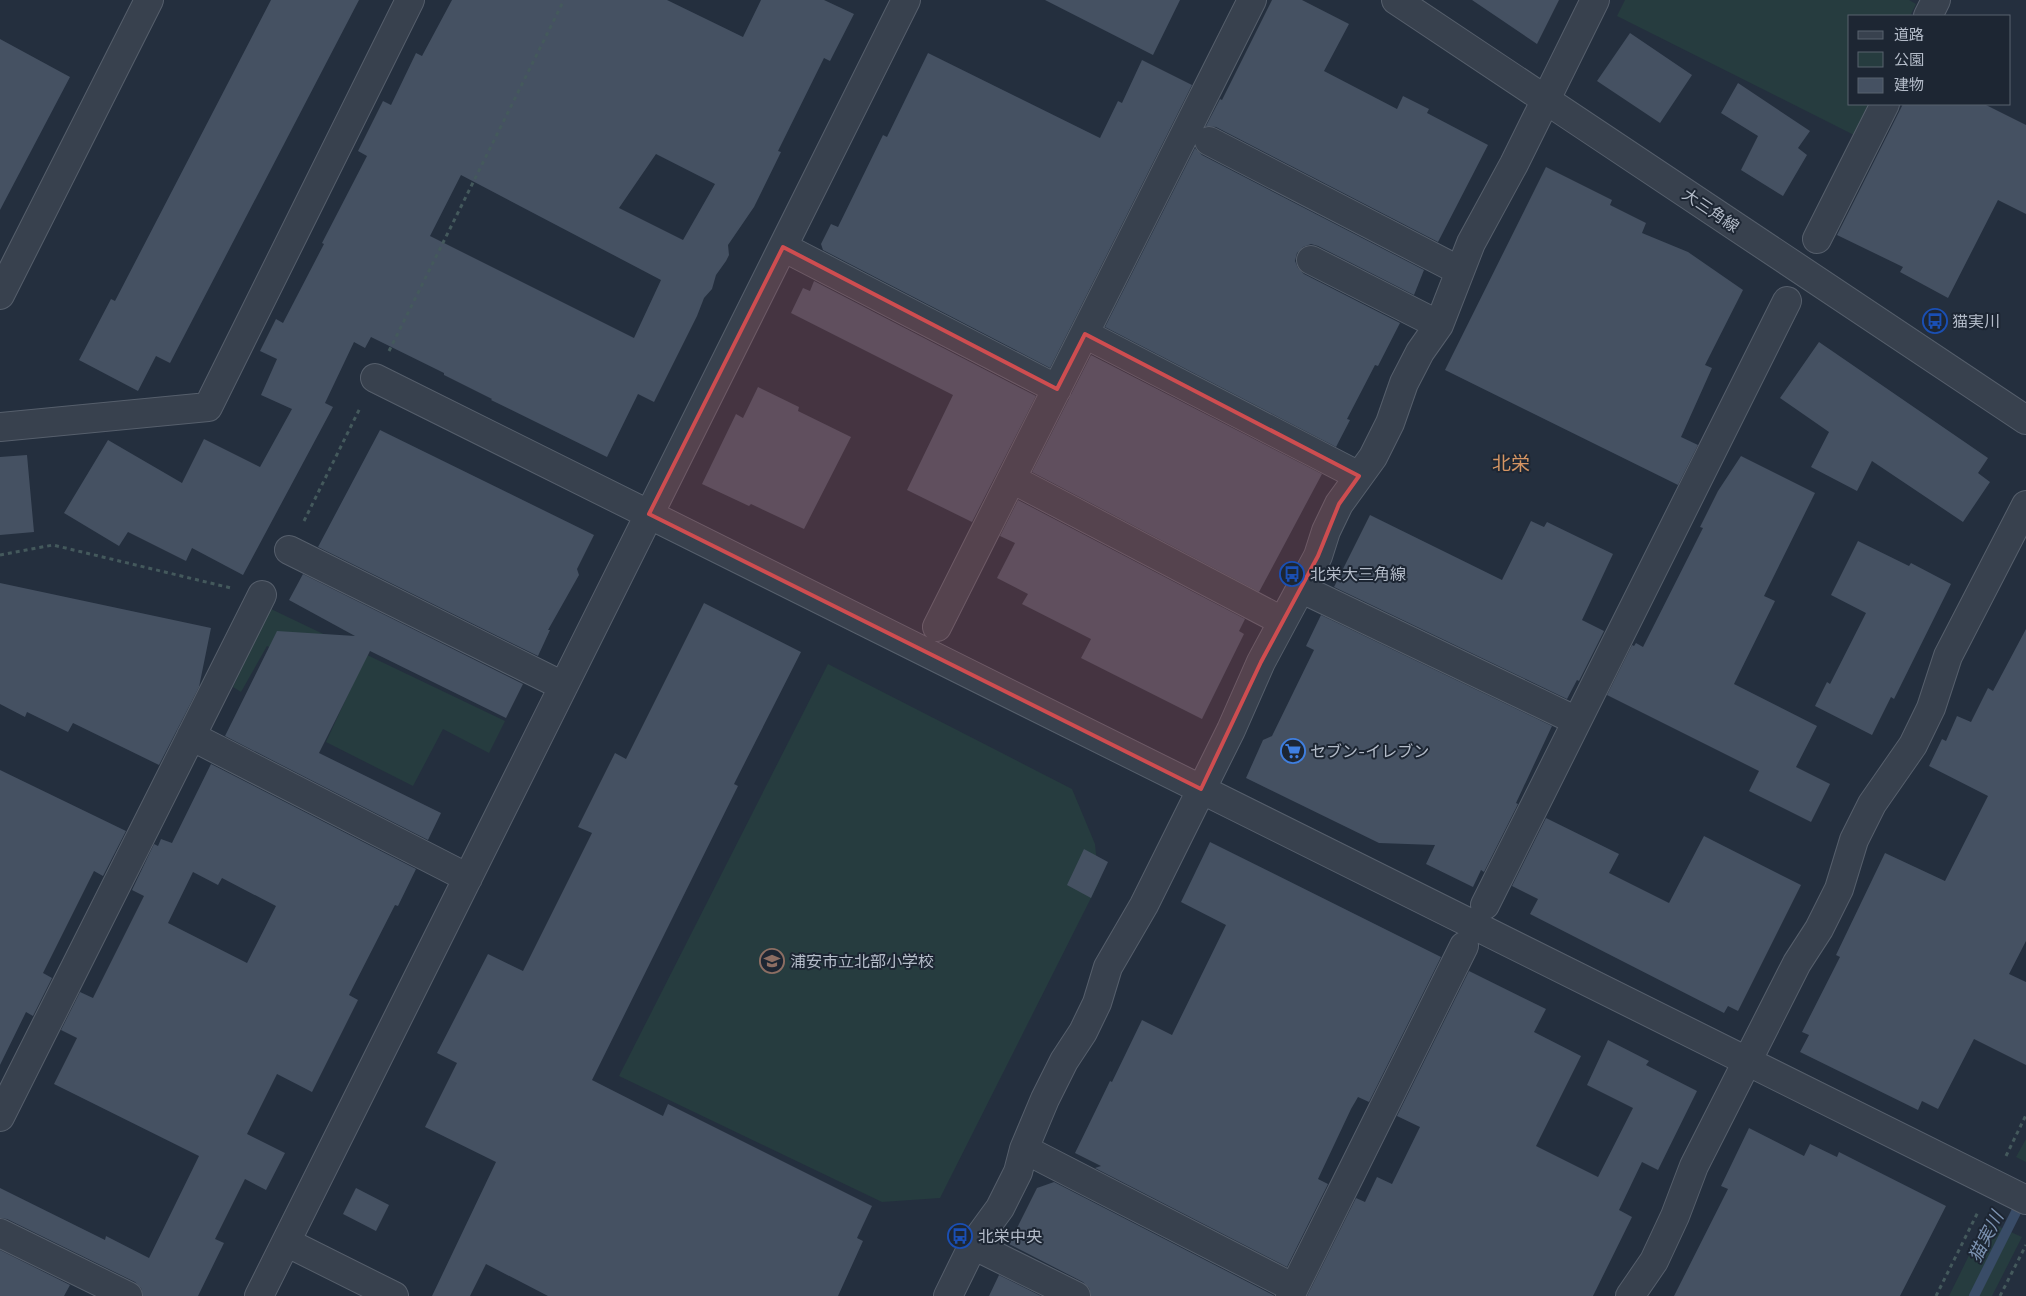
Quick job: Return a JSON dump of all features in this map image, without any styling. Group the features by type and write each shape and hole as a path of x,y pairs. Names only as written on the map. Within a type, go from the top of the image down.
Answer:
{"street":[{"path":"0,295 150,0"},
{"path":"0,427 208,407 410,0"},
{"path":"259,1296 906,0"},
{"path":"937,627 1252,0"},
{"name":"大三角線","path":"1396,0 2026,420"},
{"path":"948,1296 973,1245 1000,1208 1018,1172 1024,1149 1060,1069 1083,1032 1096,1003 1108,968 1144,904 1282,620 1318,556 1326,531 1339,504 1373,457 1390,423 1404,384 1420,352 1439,325 1471,243 1546,100 1595,0"},
{"path":"1928,15 1936,0"},
{"path":"1817,239 1884,105"},
{"path":"1208,141 1460,271"},
{"path":"783,247 1057,389"},
{"path":"1311,260 1439,325"},
{"path":"1485,906 1787,300"},
{"path":"1085,334 1359,476"},
{"path":"375,378 2026,1200"},
{"path":"1012,479 1282,620"},
{"path":"1630,1296 1654,1262 1675,1216 1694,1166 1749,1062 1798,963 1819,929 1839,889 1854,840 1872,804 1913,745 1930,708 1948,656 2026,505"},
{"path":"290,550 563,686"},
{"path":"1300,588 1577,721"},
{"path":"0,1117 262,595"},
{"path":"191,736 468,878"},
{"path":"1024,1149 1292,1292 1464,946"},
{"path":"0,1232 128,1296"},
{"path":"286,1242 394,1296"},
{"path":"973,1245 1076,1296"}],"path":[{"path":"290,550 564,0"},
{"path":"0,555 53,545 262,595"},
{"path":"1936,1296 2026,1116"},
{"path":"2000,1296 2026,1245"}],"highlighted area":[{"path":"783,247 1057,389 1085,334 1359,476 1339,504 1318,556 1261,662 1201,789 649,514"}],"green space":[{"path":"1625,0 1909,0 1916,4 1910,15 1848,15 1848,105 1869,105 1854,135 1617,16"},
{"path":"269,608 505,721 489,753 443,729 413,786 326,742 352,686 267,646 241,692 233,687"},
{"path":"828,664 1072,789 1095,844 1099,882 940,1198 882,1202 619,1076"},
{"path":"2026,1139 2026,1162 2016,1157"},
{"path":"1986,1221 2022,1237 1992,1296 1949,1296"}],"building":[{"path":"271,0 359,0 170,363 156,356 138,391 79,360 111,299 115,301"},
{"path":"452,0 667,0 743,37 761,0 824,0 854,14 830,61 824,58 778,151 781,152 754,207 728,245 729,255 716,275 712,289 704,298 654,402 638,394 607,457 491,400 444,375 444,373 371,337 365,348 354,342 325,403 333,407 243,575 192,548 186,561 128,532 119,546 64,513 108,440 182,483 204,439 260,467 292,409 261,395 277,359 260,351 276,319 283,323 324,244 322,243 367,156 358,151 383,101 391,105 416,53 422,56","holes":["656,154 715,184 683,240 619,208","461,175 661,280 634,338 430,236"]},
{"path":"1045,0 1180,0 1153,55"},
{"path":"1272,0 1302,0 1349,24 1324,71 1397,109 1403,96 1429,109 1427,113 1488,145 1438,242 1216,127 1206,126 1220,99 1222,100"},
{"path":"1472,0 1559,0 1537,44"},
{"path":"1630,33 1692,75 1660,123 1597,81"},
{"path":"0,39 70,77 0,210"},
{"path":"928,53 1100,138 1118,101 1122,103 1142,60 1192,85 1050,368 823,250 821,244 831,224 838,227 883,135 887,137"},
{"path":"1738,83 1810,131 1798,148 1807,155 1783,196 1741,170 1758,136 1721,113"},
{"path":"1902,105 1986,105 2026,125 2026,214 1998,200 1948,298 1900,272 1903,267 1837,235"},
{"path":"1195,148 1202,155 1424,270 1414,295 1318,246 1311,244 1303,247 1297,253 1295,261 1298,268 1304,274 1400,323 1378,366 1375,365 1347,419 1350,420 1336,447 1105,327"},
{"path":"1546,167 1612,200 1610,205 1646,223 1642,233 1688,252 1743,290 1705,365 1712,368 1681,437 1698,445 1678,485 1445,370"},
{"path":"814,281 1036,396 972,522 907,490 953,395 791,313 803,288 810,291"},
{"path":"1819,342 1988,458 1978,473 1990,482 1963,522 1872,461 1857,491 1811,467 1829,432 1780,398"},
{"path":"1091,355 1322,474 1259,592 1032,472"},
{"path":"758,387 799,407 798,411 851,437 804,529 702,484 736,414 743,418"},
{"path":"380,430 594,535 577,569 579,575 548,630 550,630 538,656 318,547"},
{"path":"27,455 34,532 0,535 0,457"},
{"path":"1741,456 1815,493 1764,596 1775,601 1734,684 1817,726 1796,767 1830,784 1811,822 1749,791 1759,771 1607,695 1632,645 1634,646 1636,643 1643,647 1703,528 1700,527 1718,491"},
{"path":"1018,500 1245,619 1239,631 1244,634 1202,719 1081,658 1091,639 1022,604 1028,594 997,578 1015,543 1000,536"},
{"path":"1370,515 1502,580 1531,521 1544,527 1547,522 1613,554 1582,620 1604,631 1579,681 1577,680 1567,699 1334,587"},
{"path":"1858,541 1909,566 1911,563 1951,584 1894,699 1891,697 1872,735 1815,706 1827,682 1830,684 1866,613 1831,595"},
{"path":"303,574 523,684 506,718 370,651 319,753 441,813 428,840 225,736 277,631 355,636 289,600"},
{"path":"0,583 211,628 199,687 159,765 73,723 68,732 27,712 25,717 0,704"},
{"path":"704,603 801,652 734,784 738,786 592,1080 663,1116 668,1104 872,1206 857,1238 863,1241 838,1296 548,1296 486,1264 470,1296 432,1296 496,1162 425,1127 457,1063 437,1053 488,954 523,971 592,833 578,827 615,753 626,759"},
{"path":"1321,615 1552,726 1516,803 1518,804 1484,872 1481,870 1473,887 1426,864 1435,845 1379,843 1246,778 1263,740 1272,736 1314,650 1306,646"},
{"path":"2026,629 2026,941 2009,974 2026,982 2026,1065 1974,1039 1938,1109 1922,1101 1918,1110 1800,1052 1809,1035 1802,1032 1840,957 1836,955 1885,853 1945,881 1988,796 1929,766 1942,739 1946,741 1957,716 1971,722 1988,688 1993,691"},
{"path":"211,764 416,869 398,906 395,905 349,995 358,1000 312,1092 277,1074 247,1134 285,1153 266,1190 245,1179 215,1239 224,1243 198,1296 143,1296 141,1288 135,1282 7,1219 0,1218 0,1188 105,1240 106,1236 149,1258 199,1156 54,1084 77,1038 61,1030 80,992 93,998 144,896 132,890 154,844 158,846 161,839 172,843","holes":["193,872 218,885 222,878 276,906 247,963 168,923"]},
{"path":"0,770 126,831 103,876 94,871 43,973 52,978 33,1016 26,1012 0,1065"},
{"path":"1546,818 1619,854 1609,873 1669,903 1704,836 1801,885 1738,1011 1728,1006 1724,1013 1530,914 1538,899 1512,886"},
{"path":"1210,842 1441,957 1369,1102 1358,1097 1351,1109 1318,1179 1328,1184 1287,1267 1095,1168 1101,1166 1075,1153 1142,1020 1172,1035 1226,925 1181,902"},
{"path":"1084,849 1108,862 1091,898 1067,885"},
{"path":"1469,971 1546,1009 1534,1032 1581,1056 1536,1146 1598,1177 1633,1108 1587,1085 1608,1040 1649,1061 1646,1065 1697,1091 1658,1170 1642,1162 1619,1210 1632,1217 1593,1296 1307,1296 1356,1198 1365,1202 1377,1177 1392,1184 1420,1127 1397,1116"},
{"path":"1749,1128 1804,1156 1810,1144 1837,1157 1839,1152 1946,1206 1900,1296 1674,1296 1728,1189 1721,1186"},
{"path":"1054,1182 1275,1296 1091,1296 1089,1288 1083,1282 1009,1244 1037,1188"},
{"path":"356,1188 389,1205 376,1231 343,1214"},
{"path":"0,1250 70,1285 64,1296 0,1296"},
{"path":"999,1275 1041,1296 989,1296"}],"waterway":[{"name":"猫実川","path":"1974,1296 2023,1198"}],"place":[{"name":"猫実川","path":"1935,321"},
{"name":"北栄大三角線","path":"1292,574"},
{"name":"セブン-イレブン","path":"1293,751"},
{"name":"浦安市立北部小学校","path":"772,961"},
{"name":"北栄中央","path":"960,1236"}],"district":[{"name":"北栄","path":"1511,463"}]}
